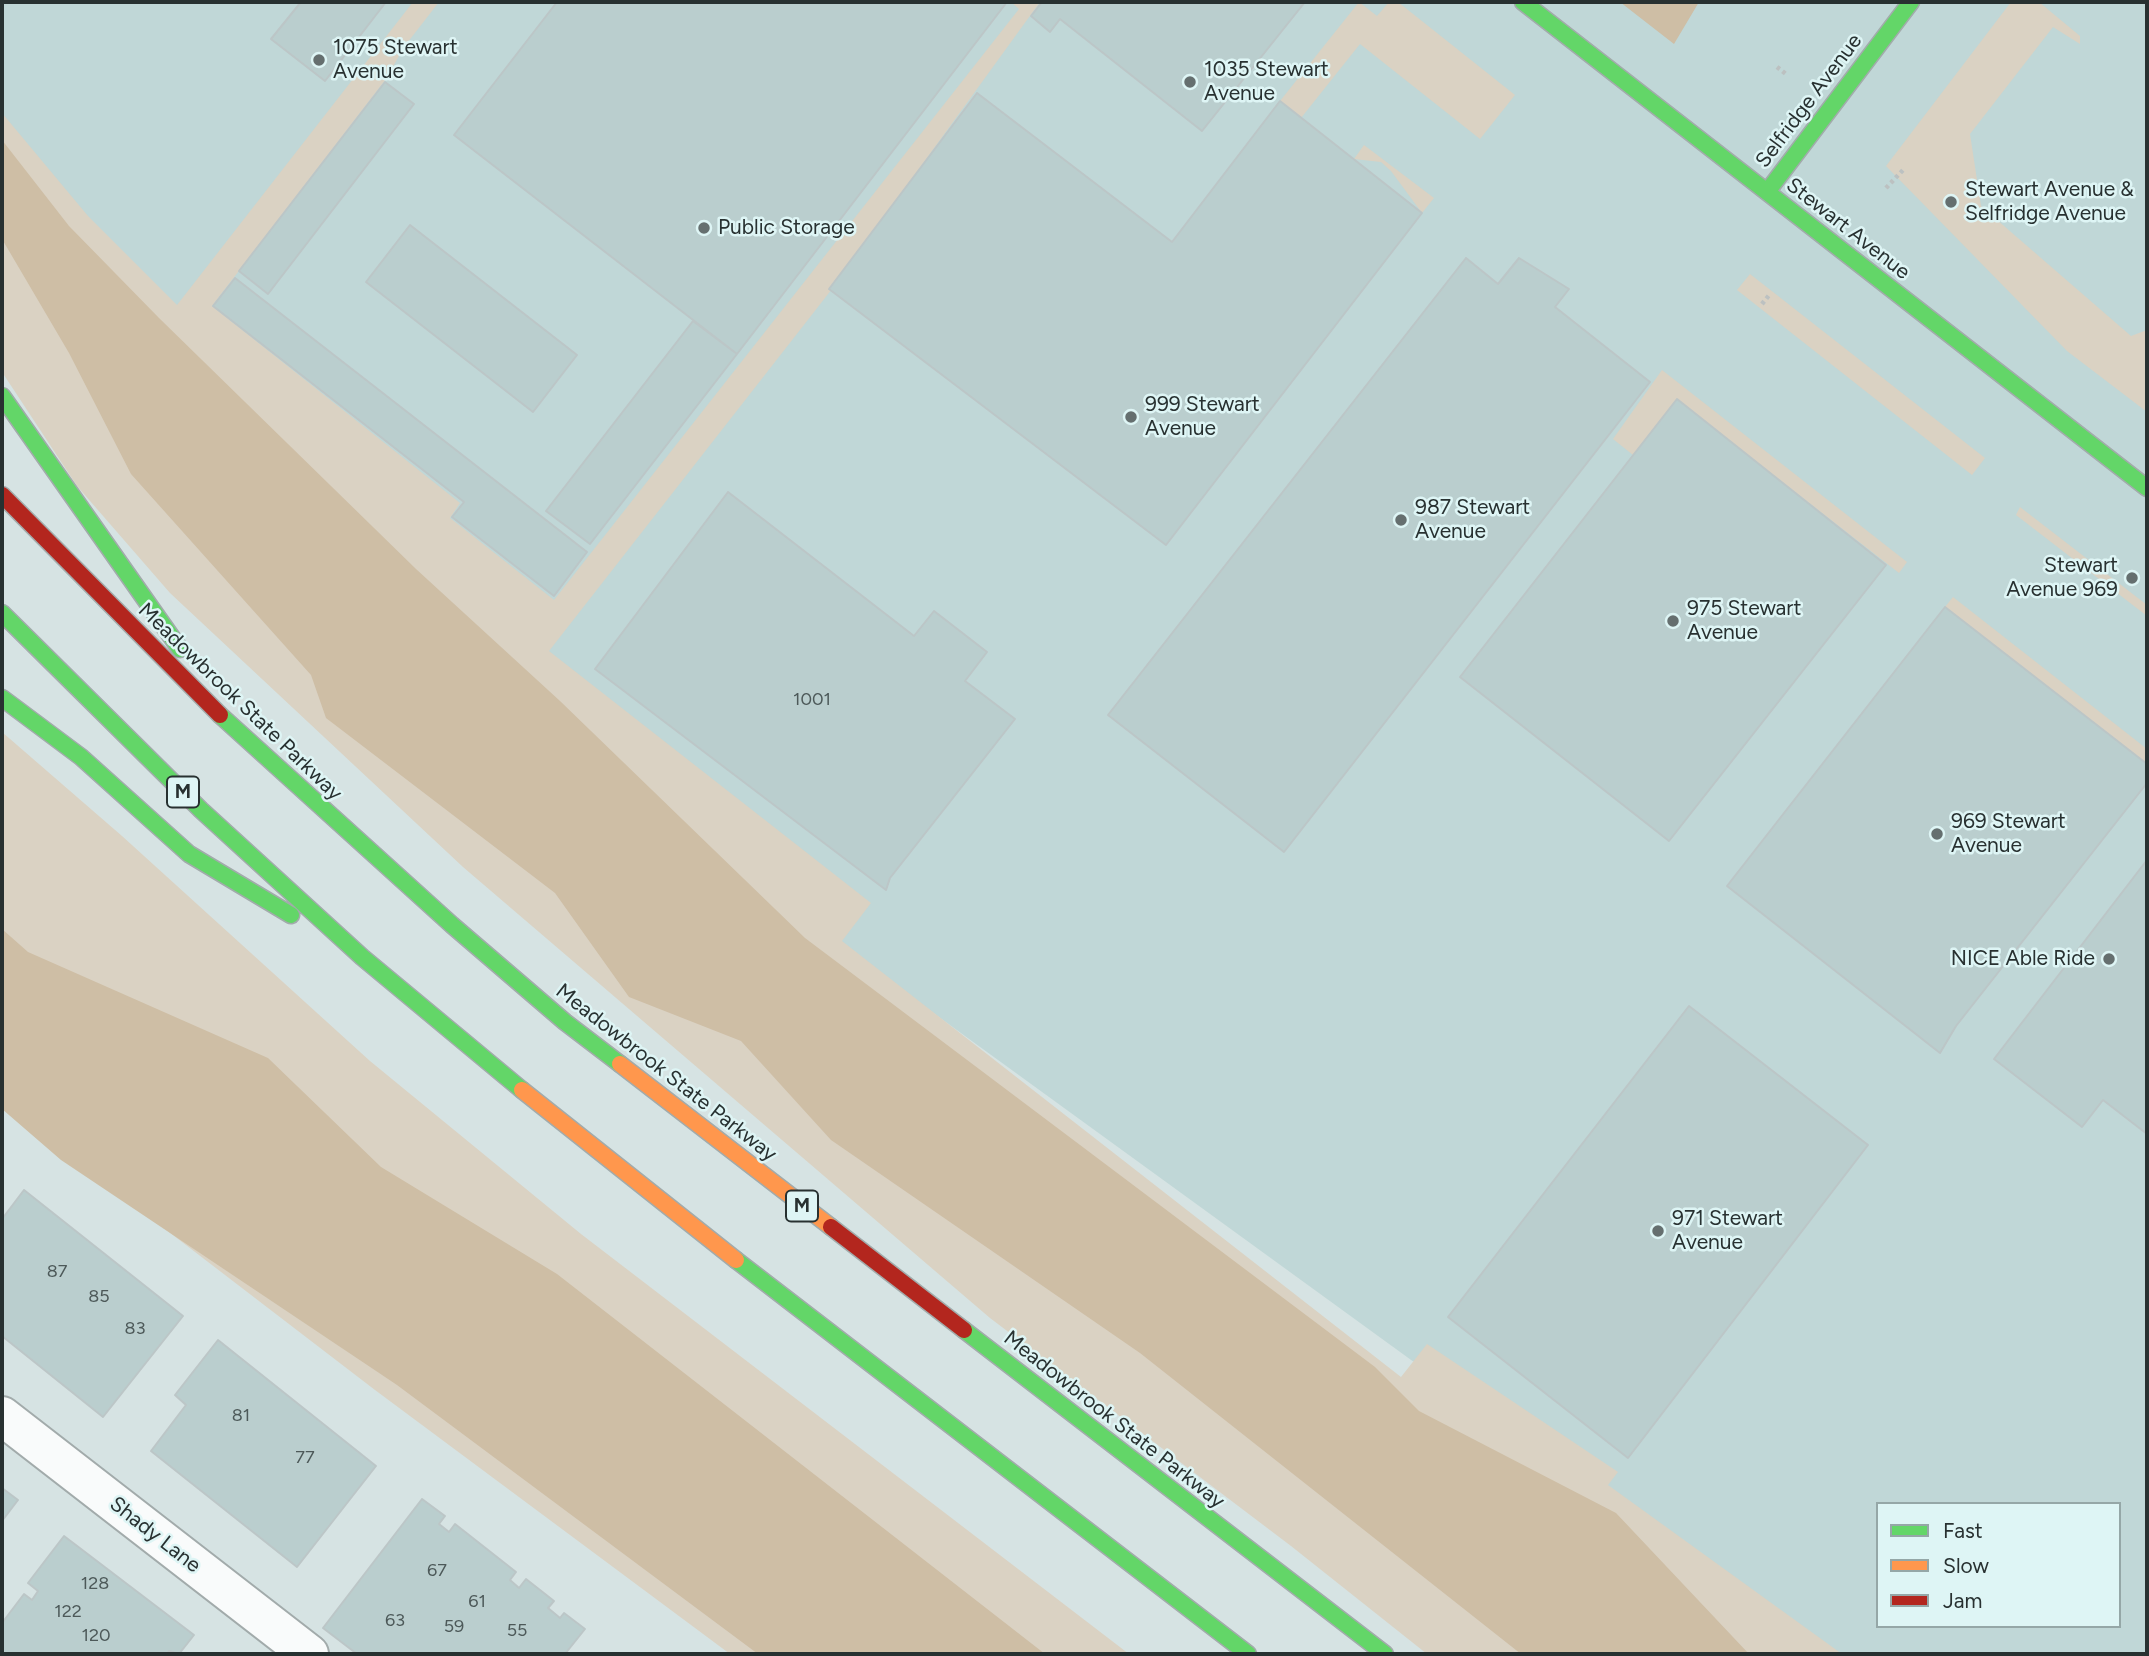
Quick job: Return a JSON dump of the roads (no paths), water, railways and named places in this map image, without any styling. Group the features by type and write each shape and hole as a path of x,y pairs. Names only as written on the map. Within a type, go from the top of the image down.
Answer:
{"main road":[{"name":"Stewart Avenue","path":"1523,2 2147,488"},
{"name":"Selfridge Avenue","path":"1767,192 1911,2"},
{"path":"2,396 239,734"},
{"name":"Meadowbrook State Parkway","path":"2,495 239,734 432,908 565,1021 1385,1654"},
{"name":"M","path":"2,613 201,810 362,957 585,1142 1248,1654"},
{"path":"2,698 81,757 189,854 362,957"}],"street":[{"name":"Shady Lane","path":"2,1416 290,1649"}],"place":[{"name":"1075 Stewart Avenue","path":"319,60"},
{"name":"1035 Stewart Avenue","path":"1190,82"},
{"name":"Stewart Avenue & Selfridge Avenue","path":"1951,202"},
{"name":"Public Storage","path":"704,228"},
{"name":"999 Stewart Avenue","path":"1131,417"},
{"name":"987 Stewart Avenue","path":"1401,520"},
{"name":"Stewart Avenue 969","path":"2132,578"},
{"name":"975 Stewart Avenue","path":"1673,621"},
{"name":"969 Stewart Avenue","path":"1937,834"},
{"name":"NICE Able Ride","path":"2109,959"},
{"name":"971 Stewart Avenue","path":"1658,1231"}]}
